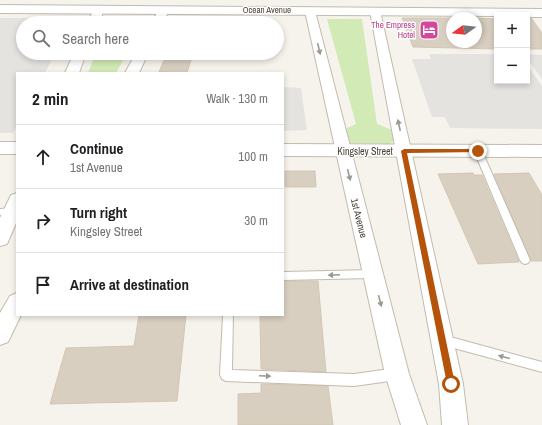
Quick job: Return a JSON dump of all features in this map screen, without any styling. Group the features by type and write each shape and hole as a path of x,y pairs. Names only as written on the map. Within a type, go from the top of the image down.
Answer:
{"street":[{"name":"Ocean Avenue","path":"0,10 538,13"},
{"path":"96,16 99,10"},
{"path":"161,16 164,10"},
{"name":"1st Avenue","path":"310,11 397,374 414,425"},
{"path":"375,11 451,384 455,425"},
{"path":"72,72 77,60"},
{"path":"132,72 138,60"},
{"path":"0,148 16,148"},
{"name":"Kingsley Street","path":"284,150 542,151"},
{"path":"0,239 10,207"},
{"path":"0,335 16,304"}],"lane":[{"path":"478,151 525,260"},
{"path":"284,276 373,274"},
{"path":"228,316 226,374 354,380 397,374"},
{"path":"442,340 542,367"}],"green space":[{"path":"327,19 362,19 377,124 392,130 394,141 389,144 351,143 347,140 345,129 356,124"},
{"path":"93,60 123,60 117,72 88,72"}],"shaded area":[{"path":"0,18 16,18 16,60 52,60 46,72 16,72 16,128 13,133 0,133"},
{"path":"429,54 494,54 494,84 530,84 530,69 542,86 542,129 450,128 445,117 432,117 412,59 431,59"},
{"path":"530,54 542,55 542,79 530,62"},
{"path":"284,87 301,88 307,130 284,131"}],"building":[{"name":"The Empress Hotel","path":"402,18 446,18 446,48 413,47"},
{"name":"The Empress Hotel","path":"482,18 494,19 494,49 455,48 482,48"},
{"path":"530,18 542,33 542,49 530,49"},
{"path":"164,60 191,60 187,72 159,72"},
{"path":"285,171 315,171 316,187 285,187"},
{"path":"473,173 474,175 482,175 519,262 478,264 438,174"},
{"path":"529,173 542,195 542,261 531,261 494,174"},
{"path":"284,281 318,281 326,372 261,369 260,316 284,316"},
{"path":"139,316 186,316 177,401 50,404 66,348 134,346"},
{"path":"261,384 328,386 333,425 238,425 238,394 261,393"}],"place":[{"name":"The Empress Hotel","path":"429,30"}],"route":[{"path":"451,384 404,151 478,151"}]}
